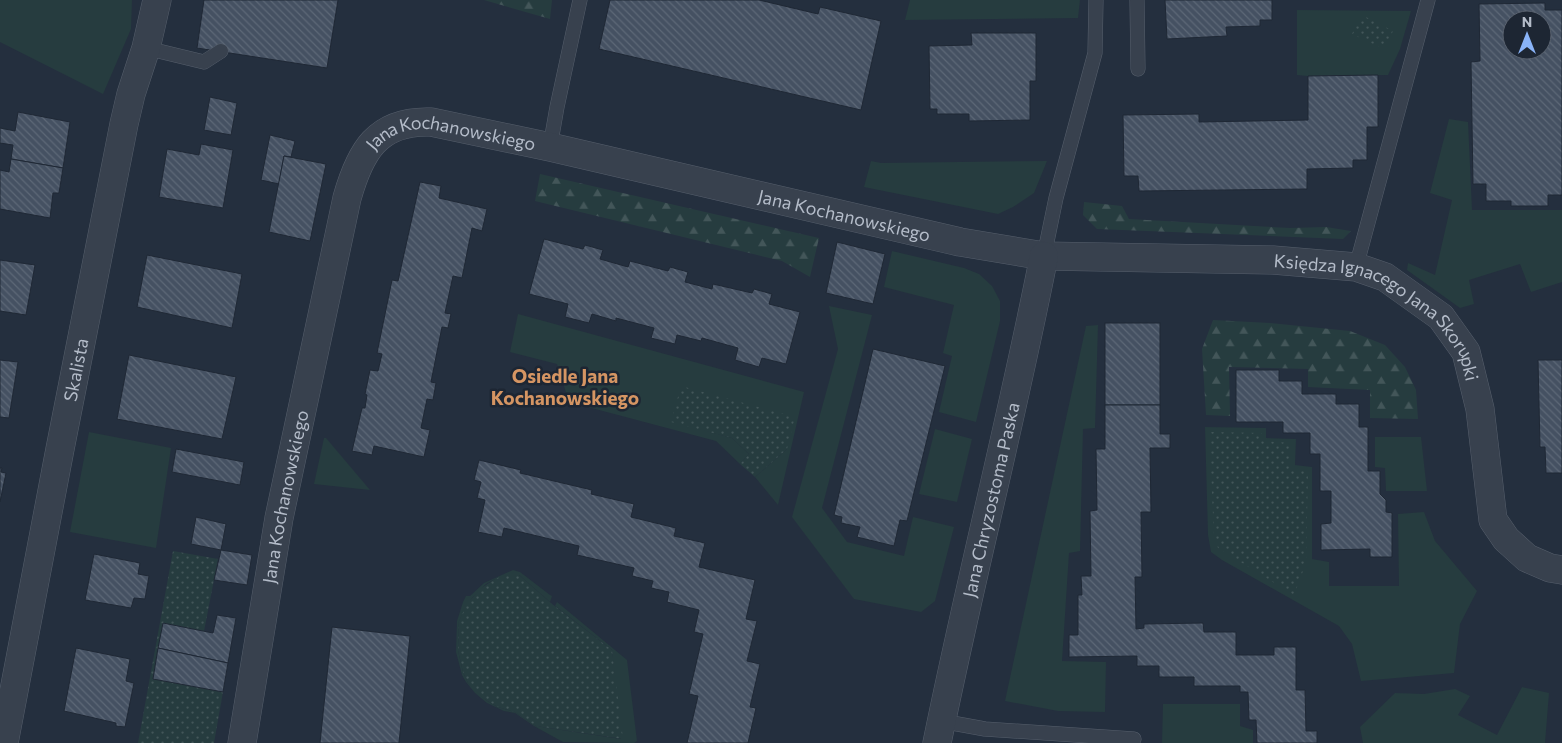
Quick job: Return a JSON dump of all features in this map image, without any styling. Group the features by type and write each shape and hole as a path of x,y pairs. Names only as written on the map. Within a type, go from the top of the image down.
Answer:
{"street":[{"name":"Skalista","path":"4,743 124,124 131,94 146,48 157,0"},
{"name":"Jana Kochanowskiego","path":"242,743 281,509 347,198 354,175 362,158 370,145 388,130 414,121 430,122 550,147 960,242 1044,256"},
{"name":"Księdza Ignacego Jana Skorupki","path":"1044,256 1273,260 1356,267 1385,277 1441,317 1466,352 1480,409 1493,520 1506,539 1527,558 1550,568 1562,570"},
{"name":"Jana Chryzostoma Paska","path":"939,732 1044,256"}],"lane":[{"path":"550,147 580,0"},
{"path":"1044,256 1056,198 1095,53 1096,0"},
{"path":"1137,0 1138,68"},
{"path":"1356,267 1428,0"},
{"path":"146,48 204,62 221,51"},
{"path":"939,732 985,729 1134,739"}],"green space":[{"path":"0,0 132,0 131,29 103,94 0,42"},
{"path":"484,0 552,0 550,19"},
{"path":"910,0 1080,0 1078,18 905,20"},
{"path":"1297,10 1411,11 1400,49 1388,75 1308,76 1297,75"},
{"path":"1362,15 1393,31 1384,49 1352,34"},
{"path":"1449,119 1468,122 1472,210 1562,210 1562,282 1531,292 1520,264 1469,280 1474,304 1460,308 1407,270 1408,263 1435,275 1452,200 1430,193"},
{"path":"871,161 881,163 1047,161 1034,193 1013,207 998,214 864,187"},
{"path":"540,174 819,238 810,277 782,261 535,201"},
{"path":"1084,202 1122,206 1129,219 1290,228 1326,227 1351,231 1343,239 1097,229 1083,215"},
{"path":"892,251 964,268 979,274 992,286 1000,301 1000,321 976,422 939,412 952,356 943,353 954,305 884,287"},
{"path":"829,306 872,315 822,508 847,542 904,556 913,517 954,527 935,601 921,612 854,599 792,517 838,349"},
{"path":"518,314 804,392 778,505 755,477 787,449 671,421 732,438 749,454 740,464 716,441 569,402 557,364 510,352"},
{"path":"1213,320 1270,323 1350,331 1385,345 1405,367 1416,390 1418,419 1370,418 1370,390 1308,387 1308,369 1229,367 1230,416 1206,415 1202,349"},
{"path":"1098,325 1095,428 1083,429 1080,551 1069,553 1062,661 1106,662 1105,712 1058,711 1005,701 1086,326"},
{"path":"681,386 795,417 787,449 755,477 740,464 749,454 732,438 671,422"},
{"path":"1205,427 1266,428 1266,438 1296,439 1295,465 1312,467 1312,559 1329,562 1329,586 1399,586 1398,514 1424,512 1435,541 1477,591 1460,624 1454,673 1361,681 1352,644 1339,626 1211,552 1208,535"},
{"path":"935,429 972,439 957,502 919,494"},
{"path":"89,432 171,448 156,548 70,532"},
{"path":"1209,432 1262,433 1261,441 1291,443 1290,469 1308,471 1306,563 1294,595 1218,548 1214,536"},
{"path":"1375,437 1421,437 1427,491 1386,491 1385,468 1375,467"},
{"path":"324,438 326,438 370,490 314,484"},
{"path":"173,551 218,559 199,657 228,663 214,743 138,743"},
{"path":"513,570 520,572 552,596 550,602 519,575 495,579 486,584 472,598 459,621 458,650 463,672 468,683 486,700 498,707 515,712 536,726 621,739 612,650 555,606 557,602 627,660 637,741 634,743 563,742 534,726 515,713 504,711 487,703 466,682 462,675 456,652 457,621 463,602 466,596 470,596 484,583"},
{"path":"508,574 519,575 552,604 612,650 623,739 536,726 515,712 498,707 486,700 468,683 463,672 458,650 459,621 467,604 480,589 495,579"},
{"path":"1522,687 1549,693 1545,743 1363,743 1360,727 1395,693 1424,694 1455,689 1470,696 1458,715 1497,735"},
{"path":"1163,704 1240,704 1240,726 1253,730 1253,743 1162,743"}],"building":[{"path":"204,0 338,0 327,68 197,48"},
{"path":"610,0 759,0 818,14 820,7 881,21 861,110 599,49"},
{"path":"1165,0 1272,0 1272,20 1260,20 1260,26 1226,27 1227,36 1167,39"},
{"path":"1545,3 1545,10 1502,10 1502,60 1552,60 1552,10 1562,10 1562,195 1548,195 1548,206 1511,206 1511,201 1486,201 1486,184 1473,184 1471,62 1480,61 1479,4"},
{"path":"971,33 1036,33 1036,81 1030,81 1030,120 969,121 969,114 937,114 937,109 930,109 929,46 972,45"},
{"path":"1378,75 1378,127 1367,127 1367,160 1353,160 1353,168 1307,169 1307,189 1139,191 1138,176 1124,176 1123,115 1199,114 1199,122 1308,120 1308,76"},
{"path":"210,97 237,103 231,135 204,130"},
{"path":"18,112 70,122 63,168 11,159 13,145 0,143 0,128 15,131"},
{"path":"270,135 295,141 291,157 284,156 279,184 261,180"},
{"path":"201,144 233,150 223,208 159,197 167,149 199,155"},
{"path":"284,156 326,164 310,241 269,232"},
{"path":"11,159 63,168 59,193 53,193 50,218 0,209 0,170 9,172"},
{"path":"420,182 441,186 439,198 487,209 482,231 472,228 462,278 453,276 445,313 451,314 448,328 442,327 431,382 436,383 433,400 427,399 421,428 430,430 424,457 374,446 372,455 352,451 362,408 365,408 367,395 365,394 370,370 378,371 382,354 377,353 392,280 398,281"},
{"path":"544,239 583,249 585,245 603,250 600,259 628,267 630,261 668,271 670,267 688,272 685,282 712,289 713,284 752,293 754,289 772,294 769,304 800,312 786,364 762,358 759,367 735,360 738,348 702,338 701,341 677,335 675,344 651,338 654,328 616,318 616,321 592,314 589,323 565,317 568,304 529,294"},
{"path":"837,242 885,254 873,304 826,293"},
{"path":"147,255 242,274 232,328 137,307"},
{"path":"0,260 35,265 26,315 0,311"},
{"path":"1105,323 1160,323 1160,405 1105,405"},
{"path":"873,349 945,366 907,521 900,520 894,546 857,537 860,527 841,523 842,517 834,515"},
{"path":"129,355 236,377 222,439 117,419"},
{"path":"0,360 18,362 9,418 0,417"},
{"path":"1538,360 1562,360 1562,473 1546,473 1545,447 1540,447"},
{"path":"1236,370 1279,370 1279,381 1302,381 1302,394 1336,394 1336,404 1359,404 1359,427 1368,427 1368,471 1380,471 1380,494 1386,500 1386,512 1392,513 1392,557 1370,557 1370,549 1321,550 1321,524 1331,523 1331,491 1320,491 1320,454 1310,454 1310,433 1283,433 1283,422 1236,422"},
{"path":"1105,405 1160,405 1160,434 1170,434 1170,448 1150,448 1151,512 1141,512 1142,577 1135,577 1136,629 1144,628 1144,624 1203,623 1204,632 1236,632 1236,655 1274,655 1274,647 1296,647 1296,690 1305,690 1306,731 1317,731 1317,743 1257,743 1256,720 1249,720 1248,692 1240,692 1240,686 1194,686 1194,677 1159,677 1159,666 1137,666 1137,656 1069,657 1069,635 1078,635 1078,595 1082,595 1081,576 1091,576 1090,511 1097,510 1096,449 1105,449"},
{"path":"176,449 244,462 240,485 172,472"},
{"path":"479,460 521,470 520,473 592,490 591,494 634,504 631,517 676,528 674,536 705,543 699,567 755,580 746,619 757,621 747,661 760,664 750,707 756,708 748,743 687,743 698,696 689,694 703,634 694,632 699,610 667,602 669,592 651,588 653,581 632,576 634,568 577,555 579,546 504,528 502,537 478,532 485,500 477,498 481,482 474,480"},
{"path":"0,468 2,468 1,472 6,473 0,502"},
{"path":"196,517 226,524 221,550 191,544"},
{"path":"221,550 252,555 247,585 214,580"},
{"path":"94,554 140,563 138,574 149,576 145,599 134,598 131,608 85,600"},
{"path":"217,615 236,618 228,663 158,648 163,623 213,633"},
{"path":"332,627 410,636 399,743 320,743"},
{"path":"76,648 130,659 126,681 134,683 125,727 116,726 116,723 64,711"},
{"path":"158,648 228,663 223,692 153,679"}],"district":[{"name":"Osiedle Jana Kochanowskiego","path":"565,386"}]}
